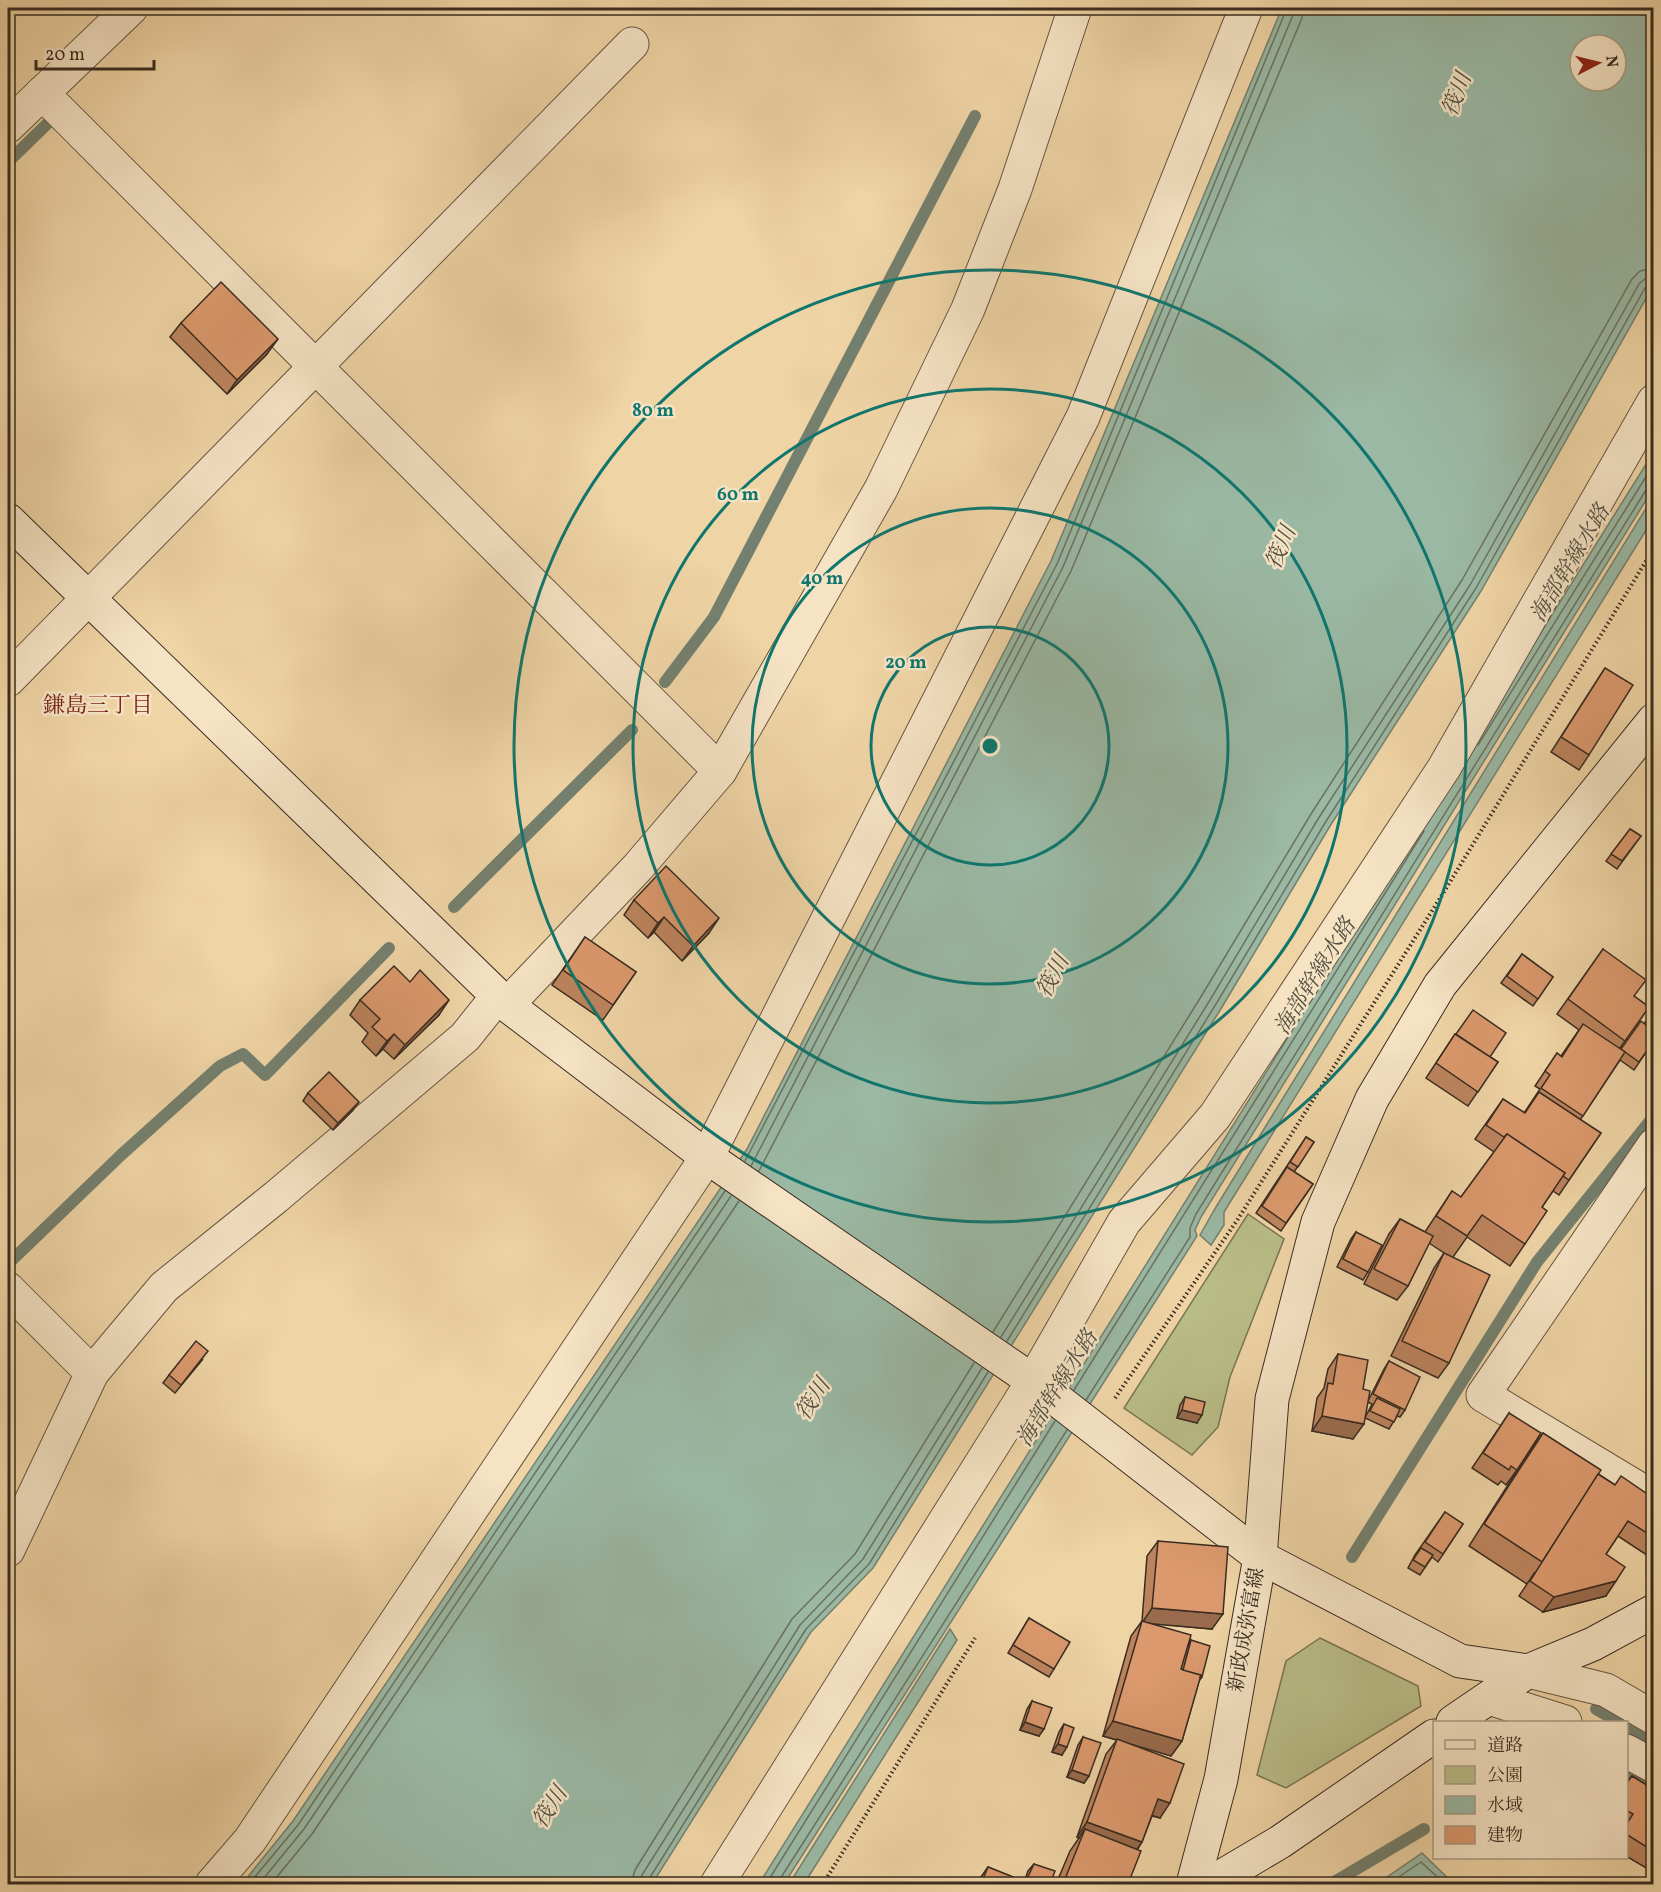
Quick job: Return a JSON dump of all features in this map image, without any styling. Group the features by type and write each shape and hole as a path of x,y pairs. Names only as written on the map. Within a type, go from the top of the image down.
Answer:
{"street":[{"path":"8,126 131,8"},
{"path":"8,1550 92,1373 164,1287 276,1197 465,1037 638,867 720,771 880,489 968,309 1015,189 1075,8"},
{"path":"212,1884 250,1840 707,1157 1083,417 1246,8"},
{"path":"8,680 632,44"},
{"path":"42,93 720,771"},
{"path":"717,1884 1041,1387 1124,1222 1215,1116 1444,768 1653,401"},
{"path":"8,520 502,1001 707,1157 1041,1387 1260,1557"},
{"path":"1260,1557 1272,1399 1318,1222 1372,1099 1440,985 1653,720"},
{"path":"1653,1145 1483,1395 1653,1498"},
{"path":"8,1289 92,1373"},
{"name":"新政成弥富線","path":"1193,1884 1221,1779 1260,1557 1460,1661 1528,1671 1605,1690 1653,1718"},
{"path":"1455,1721 1528,1671 1593,1644 1653,1611"},
{"path":"1489,1698 1562,1721"},
{"path":"1209,1884 1280,1842 1433,1737"},
{"path":"1628,1752 1653,1766"}],"path":[{"path":"1092,1427 1238,1220 1436,905 1653,548"},
{"path":"823,1884 975,1638"}],"green space":[{"path":"1248,1214 1284,1239 1230,1377 1218,1427 1192,1455 1124,1408"},
{"path":"1320,1638 1418,1686 1421,1706 1286,1788 1257,1775 1286,1661"}],"water":[{"name":"筏川","path":"1282,8 1653,8 1653,286 1481,591 1330,826 1222,1007 873,1568 811,1632 652,1884 242,1884 293,1821 747,1149 1051,561"},
{"path":"1653,453 1653,489 1201,1217 1195,1230 1197,1236 784,1884 759,1884"},
{"path":"1653,497 1653,519 1224,1212 1224,1225 1211,1245 1200,1235 1216,1207"},
{"path":"950,1629 957,1640 804,1884 789,1884"},
{"path":"1422,1853 1454,1884 1377,1884"}],"building":[{"path":"221,282 278,339 237,380 181,323"},
{"path":"1605,668 1633,685 1589,755 1561,737"},
{"path":"1630,829 1641,836 1622,861 1611,854"},
{"path":"666,866 719,918 693,946 664,917 658,923 634,900"},
{"path":"585,937 636,972 613,1005 563,970"},
{"path":"1603,949 1646,980 1634,996 1649,1007 1625,1041 1568,999"},
{"path":"1522,954 1553,977 1538,999 1507,976"},
{"path":"394,966 410,982 420,970 449,1000 405,1045 394,1034 387,1041 372,1027 380,1019 360,1000"},
{"path":"1473,1010 1506,1033 1490,1057 1456,1034"},
{"path":"1653,1011 1653,1029 1645,1023"},
{"path":"1641,1021 1653,1031 1653,1042 1639,1062 1621,1049"},
{"path":"1583,1024 1625,1052 1583,1116 1541,1088 1550,1075 1545,1071 1557,1053 1562,1057"},
{"path":"1455,1034 1498,1062 1478,1092 1436,1063"},
{"path":"329,1072 359,1102 338,1123 308,1093"},
{"path":"1539,1092 1601,1133 1569,1180 1563,1176 1565,1173 1507,1134 1504,1137 1486,1125 1503,1099 1525,1113"},
{"path":"1507,1134 1565,1173 1542,1207 1547,1211 1525,1244 1482,1215 1467,1236 1436,1216 1452,1191 1461,1197"},
{"path":"1306,1137 1314,1142 1298,1167 1290,1162"},
{"path":"1287,1167 1313,1184 1286,1223 1262,1206"},
{"path":"1400,1219 1433,1236 1408,1286 1374,1269"},
{"path":"1356,1232 1382,1245 1368,1272 1343,1259"},
{"path":"1444,1253 1490,1275 1449,1363 1402,1341"},
{"path":"196,1341 208,1351 181,1385 169,1375"},
{"path":"1338,1354 1368,1360 1363,1389 1370,1391 1364,1424 1322,1416 1328,1383 1333,1384"},
{"path":"1389,1361 1420,1377 1405,1410 1373,1394"},
{"path":"1185,1397 1205,1402 1202,1415 1182,1410"},
{"path":"1377,1398 1400,1409 1394,1422 1370,1411"},
{"path":"1509,1413 1541,1433 1517,1470 1511,1466 1509,1470 1483,1453"},
{"path":"1543,1433 1601,1470 1542,1562 1484,1524"},
{"path":"1598,1474 1615,1485 1621,1476 1653,1498 1653,1537 1628,1521 1606,1554 1625,1567 1616,1581 1554,1597 1530,1581"},
{"path":"1445,1512 1463,1524 1443,1554 1425,1542"},
{"path":"1158,1541 1228,1547 1223,1614 1152,1608"},
{"path":"1421,1548 1433,1555 1425,1567 1413,1560"},
{"path":"1029,1618 1070,1642 1054,1669 1013,1645"},
{"path":"1142,1621 1191,1635 1181,1669 1201,1675 1182,1741 1113,1721"},
{"path":"1191,1640 1210,1646 1202,1677 1183,1670"},
{"path":"1032,1701 1052,1708 1044,1729 1025,1722"},
{"path":"1064,1724 1074,1728 1067,1747 1058,1744"},
{"path":"1083,1737 1101,1743 1089,1776 1072,1770"},
{"path":"1117,1739 1184,1764 1170,1803 1158,1799 1142,1842 1087,1822"},
{"path":"1632,1776 1653,1789 1653,1851 1628,1835 1628,1822 1633,1814 1628,1811 1628,1781"},
{"path":"1085,1829 1141,1851 1128,1884 1063,1884"},
{"path":"1034,1864 1055,1871 1050,1884 1034,1884 1026,1881"},
{"path":"988,1867 1031,1884 981,1884"},
{"path":"760,1878 771,1884 756,1884"}],"waterway":[{"path":"665,682 714,617 975,116"},
{"path":"8,162 50,121"},
{"path":"454,907 632,730"},
{"path":"8,1257 11,1261 121,1155 220,1066 243,1054 265,1075 389,948"},
{"path":"1352,1557 1537,1262 1654,1116"},
{"path":"1596,1709 1617,1721"},
{"path":"1628,1728 1654,1743"},
{"path":"1628,1773 1654,1786"},
{"path":"1331,1884 1424,1829"}],"district":[{"name":"鎌島三丁目","path":"98,706"}],"water label":[{"name":"海部幹線水路","path":"1571,564"},
{"name":"海部幹線水路","path":"1316,977"},
{"name":"海部幹線水路","path":"1058,1389"}]}
